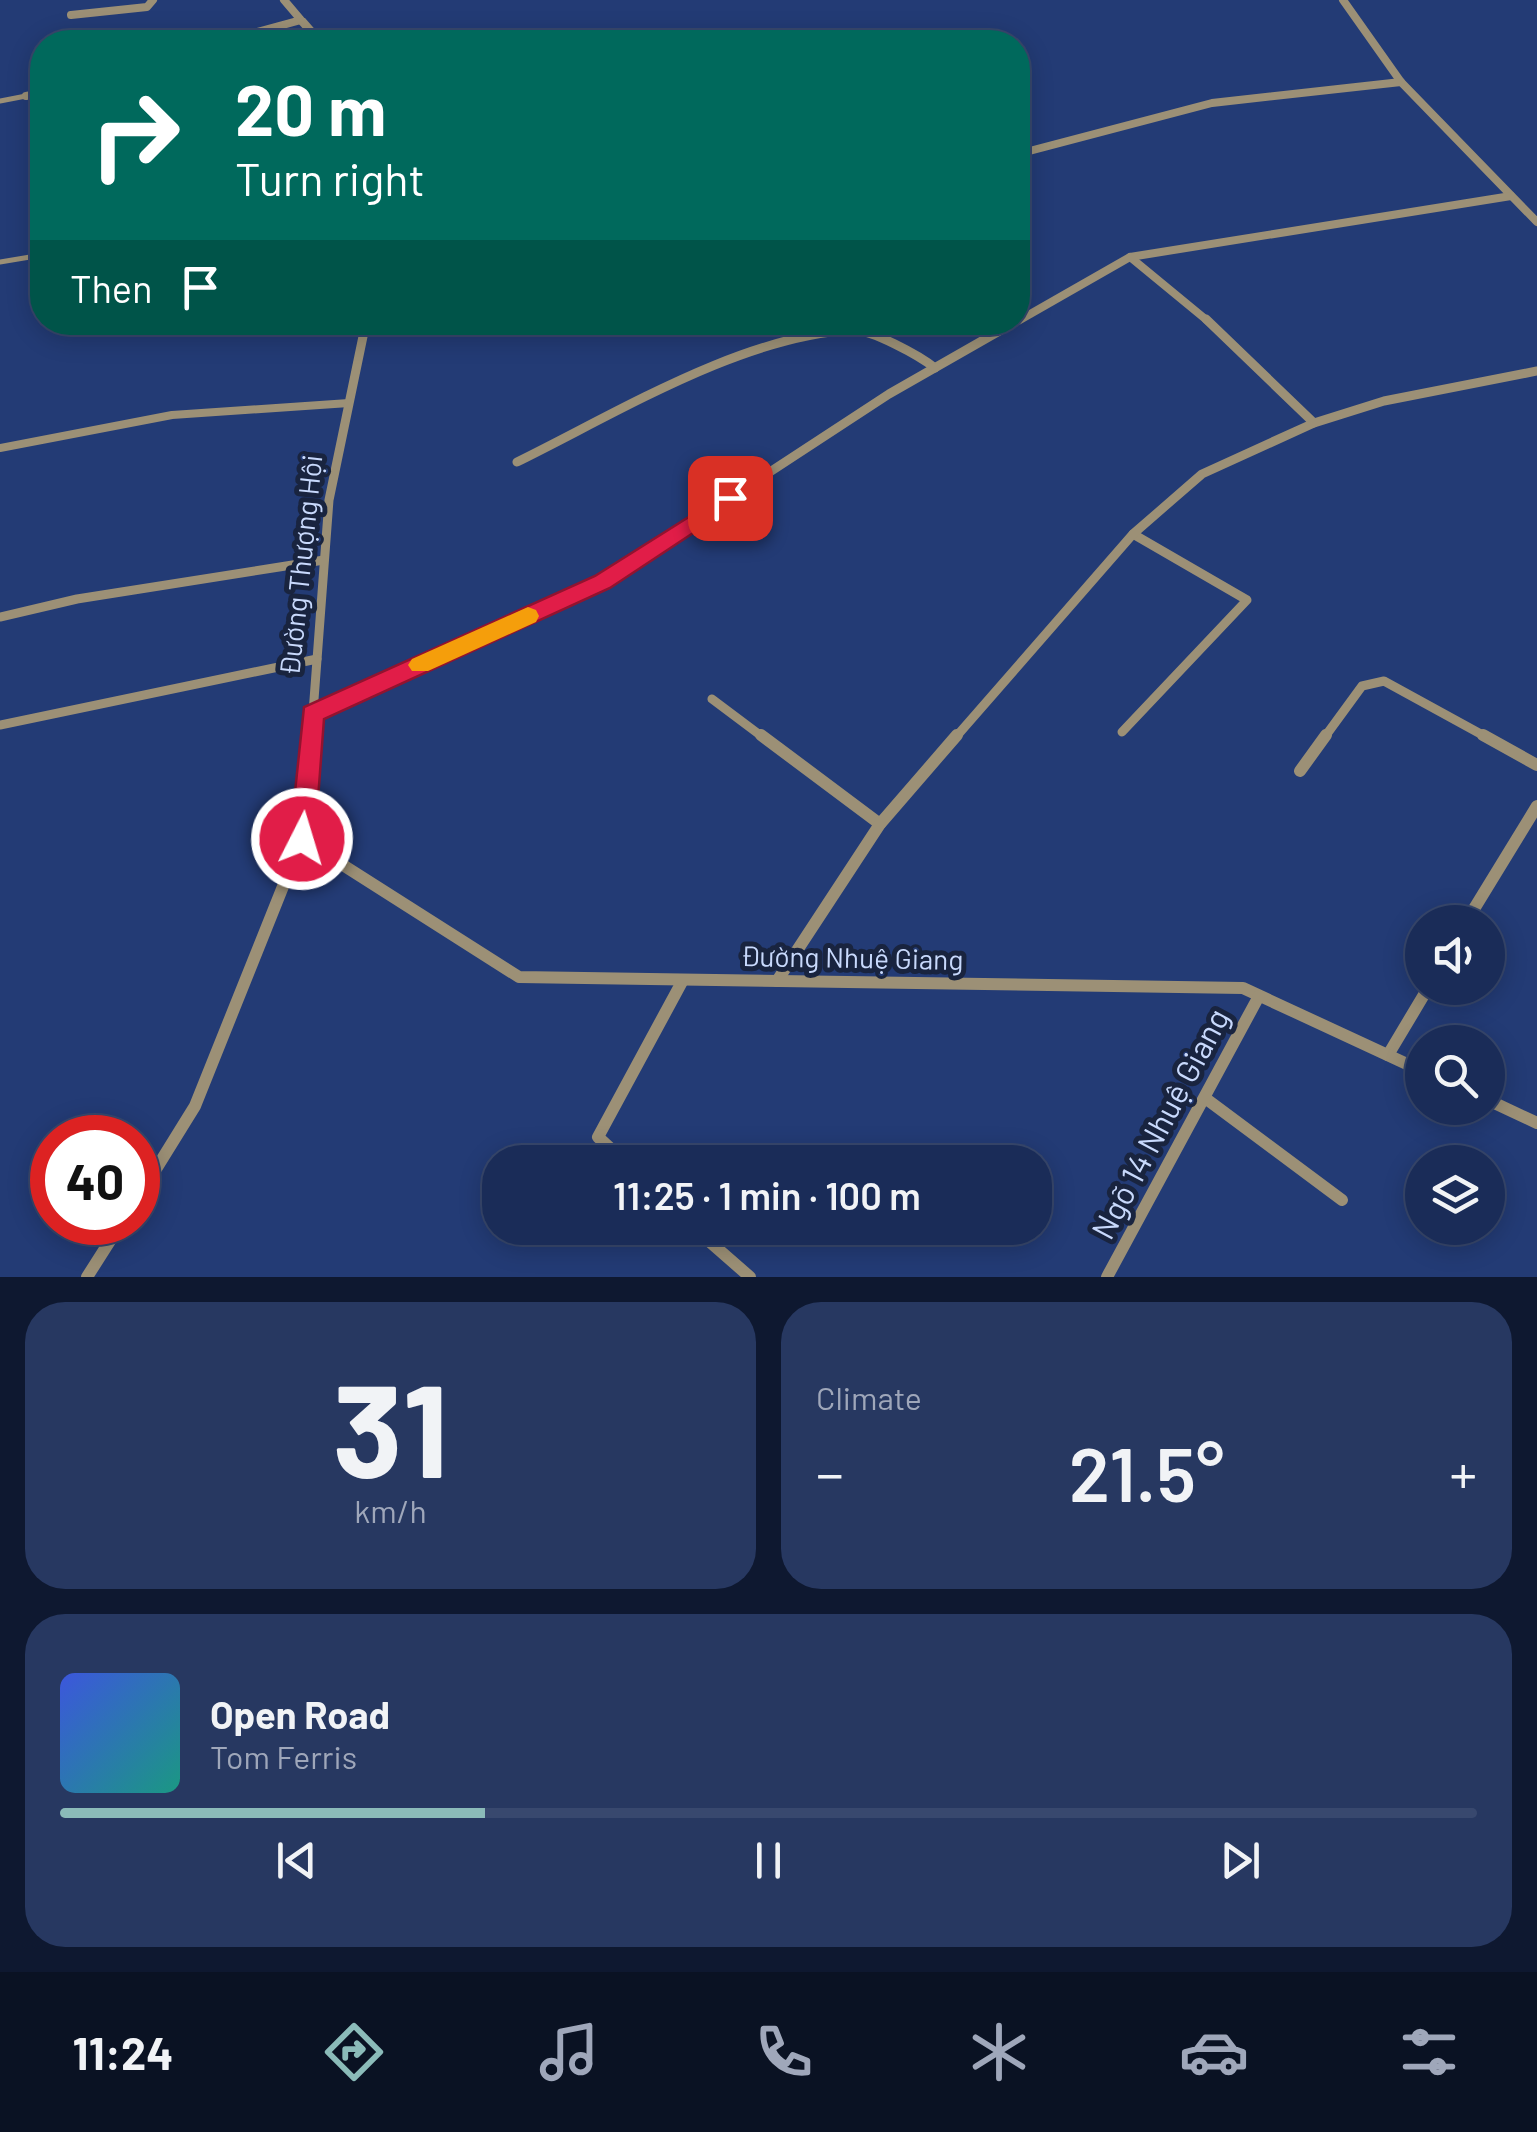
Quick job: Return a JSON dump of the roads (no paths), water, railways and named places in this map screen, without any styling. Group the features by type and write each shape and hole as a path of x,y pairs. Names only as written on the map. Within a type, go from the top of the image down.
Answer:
{"street":[{"path":"70,14 147,7 154,0"},
{"path":"284,0 311,30"},
{"path":"1343,0 1401,82 1537,222"},
{"path":"266,30 302,20"},
{"path":"1030,151 1212,104 1401,82"},
{"path":"26,96 30,95"},
{"path":"1030,314 1130,257 1511,196"},
{"path":"1130,257 1224,334 1314,423"},
{"name":"Đường Thượng Hội","path":"160,1163 196,1106 302,839 328,500 363,335"},
{"path":"516,462 742,352 830,335"},
{"path":"868,335 920,356 935,368"},
{"path":"313,714 602,582 935,368 993,335"},
{"path":"777,982 880,824 1133,534 1202,474 1314,423 1384,401 1537,371"},
{"path":"1122,732 1247,600 1133,534"},
{"path":"0,616 324,560"},
{"path":"0,725 317,659"},
{"path":"1300,771 1362,686 1384,681 1537,766"},
{"path":"712,699 880,824"},
{"path":"1476,905 1537,806"},
{"name":"Đường Nhuệ Giang","path":"302,839 519,977 1243,988 1405,1062"},
{"path":"607,1145 598,1137 683,980"},
{"name":"Ngõ 14 Nhuệ Giang","path":"1107,1277 1259,996"},
{"path":"1388,1055 1418,1005"},
{"path":"1205,1098 1342,1200"},
{"path":"1505,1108 1537,1123"},
{"path":"88,1277 108,1245"},
{"path":"713,1245 750,1277"}],"lane":[{"path":"0,101 26,96"},
{"path":"0,262 30,257"},
{"path":"0,448 172,415 349,403"}]}
